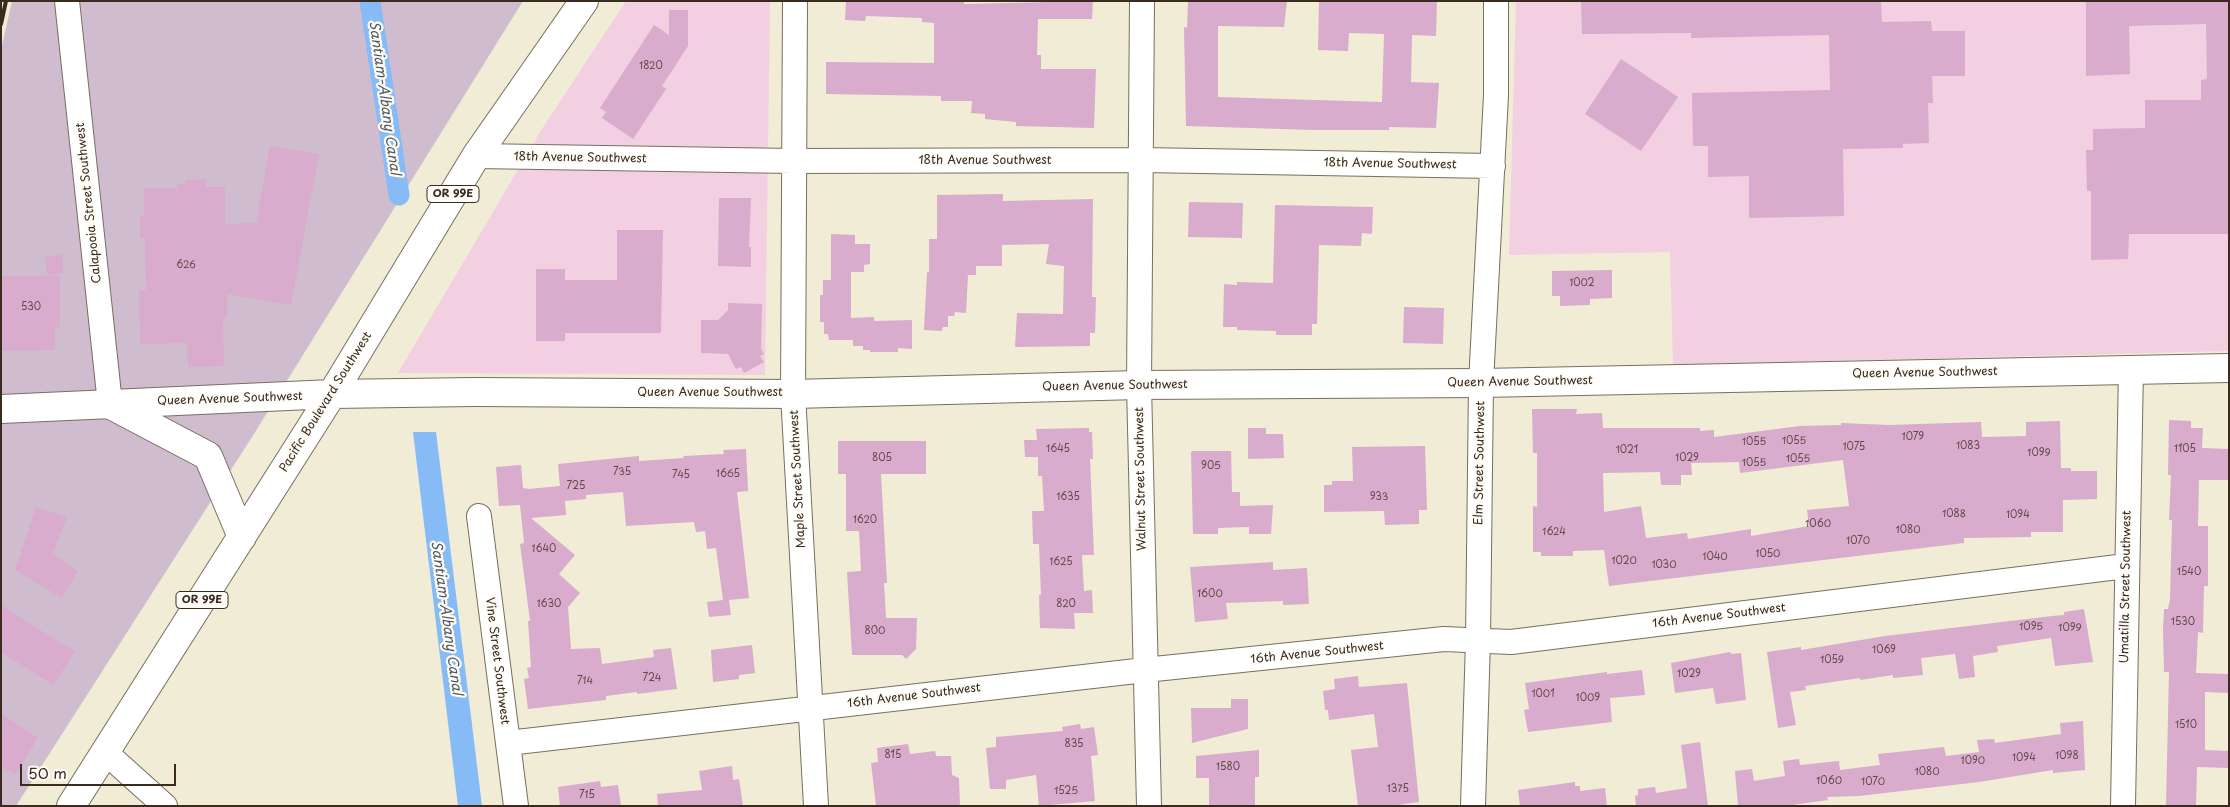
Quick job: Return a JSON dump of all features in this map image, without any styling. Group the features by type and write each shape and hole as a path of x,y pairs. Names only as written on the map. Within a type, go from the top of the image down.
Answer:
{"main road":[{"name":"Pacific Boulevard Southwest","path":"71,806 332,394 476,156 584,1"},
{"name":"Queen Avenue Southwest","path":"1,409 332,394 474,392 793,394 1138,385 1481,383 2131,368 2229,368"},
{"path":"110,404 208,456 242,537"}],"street":[{"name":"Calapooia Street Southwest","path":"67,1 110,404"},
{"name":"Maple Street Southwest","path":"795,1 793,394 816,806"},
{"name":"Walnut Street Southwest","path":"1142,1 1142,160 1138,385 1149,806"},
{"name":"Elm Street Southwest","path":"1473,806 1478,640 1481,383 1493,166 1496,1"},
{"name":"18th Avenue Southwest","path":"476,156 793,161 1142,160 1493,166"},
{"name":"Umatilla Street Southwest","path":"2120,805 2131,368"},
{"name":"Vine Street Southwest","path":"479,516 516,806"},
{"name":"16th Avenue Southwest","path":"508,743 1146,670 1444,639 1511,642 2126,566"},
{"path":"105,752 165,806"}],"shaded area":[{"path":"12,1 523,1 252,437 16,806 1,806 1,50"},
{"path":"626,1 770,1 765,375 398,373 542,129"},
{"path":"1516,1 2229,1 2229,351 1673,365 1670,252 1509,255"}],"water":[{"path":"413,432 436,432 482,806 458,806"}],"building":[{"path":"846,1 964,1 964,4 1093,1 1092,19 1038,19 1037,55 1041,55 1041,69 1096,69 1094,128 1016,126 1016,122 985,119 985,114 971,113 972,101 941,101 941,96 826,94 826,62 934,63 934,23 922,22 922,18 866,16 865,21 845,20"},
{"path":"1188,1 1287,1 1284,27 1218,26 1218,97 1382,102 1384,34 1349,33 1348,51 1318,50 1319,1 1437,1 1436,36 1412,35 1411,82 1439,83 1436,128 1389,127 1389,130 1315,130 1186,126 1184,27 1187,28"},
{"path":"1581,1 1881,1 1882,22 1931,21 1932,31 1965,31 1965,76 1932,76 1933,103 1928,103 1929,143 1903,144 1903,148 1843,149 1844,216 1749,218 1749,176 1708,177 1708,146 1693,146 1692,93 1830,90 1829,35 1691,38 1691,33 1582,34"},
{"path":"2086,1 2229,1 2229,234 2129,234 2128,259 2091,260 2091,191 2087,191 2086,150 2093,150 2093,129 2145,128 2145,100 2201,100 2201,80 2207,79 2206,24 2129,26 2130,74 2086,76"},
{"path":"669,10 688,10 688,46 662,86 666,89 633,139 602,118 606,112 600,108 654,25 669,35"},
{"path":"1621,59 1678,97 1641,151 1585,114"},
{"path":"270,146 319,154 291,305 227,294 227,317 223,318 224,366 188,367 187,343 140,344 139,290 146,290 145,238 140,238 140,215 144,215 144,188 177,188 177,184 185,184 185,180 206,179 206,187 225,187 225,224 256,223"},
{"path":"1003,194 1003,201 1093,199 1092,297 1096,297 1095,333 1090,333 1090,346 1015,347 1017,313 1063,314 1064,266 1046,264 1049,244 1002,245 1002,266 976,266 976,275 968,275 966,313 955,312 954,316 948,316 948,327 943,327 942,331 924,330 927,272 929,272 929,239 937,239 937,195"},
{"path":"719,198 751,198 749,247 751,247 751,267 718,266"},
{"path":"1189,202 1243,203 1242,238 1188,237"},
{"path":"1275,205 1373,207 1372,234 1362,233 1361,246 1319,245 1317,324 1312,324 1312,335 1276,335 1276,331 1237,330 1237,327 1223,327 1224,284 1237,285 1237,282 1273,283"},
{"path":"617,230 663,230 661,333 565,333 565,341 536,341 536,269 565,269 565,280 617,280"},
{"path":"831,234 855,235 855,244 870,244 870,264 864,265 864,272 851,272 851,318 874,317 874,321 912,320 912,349 898,348 898,352 870,352 870,350 863,350 863,346 853,346 853,340 829,340 828,334 824,334 824,322 820,322 820,295 823,295 823,280 831,280"},
{"path":"62,255 63,274 47,275 45,256"},
{"path":"1612,270 1612,298 1590,299 1590,305 1560,306 1560,296 1552,296 1552,271"},
{"path":"1,276 60,276 60,327 55,327 55,350 1,351"},
{"path":"728,303 762,304 761,349 764,354 760,356 764,362 744,373 741,367 736,369 728,354 701,353 701,320 718,320 728,310"},
{"path":"1404,307 1444,308 1443,344 1403,343"},
{"path":"1532,409 1577,409 1576,414 1602,413 1603,428 1700,428 1700,431 1714,430 1714,437 1800,426 1841,425 1841,423 1889,425 1981,422 1982,437 2026,436 2026,422 2060,421 2061,468 2071,468 2071,471 2097,471 2097,499 2063,500 2063,532 2031,532 2031,537 1964,538 1964,543 1609,586 1604,550 1573,551 1573,556 1541,556 1541,552 1533,552 1533,506 1537,507 1537,453 1533,453","holes":["1843,460 1849,506 1807,510 1809,526 1751,536 1751,529 1688,539 1687,533 1646,538 1641,506 1604,512 1603,473 1660,472 1661,485 1681,485 1681,475 1692,475 1691,463 1739,462 1740,473"]},
{"path":"2169,420 2191,421 2191,428 2203,428 2202,448 2229,449 2229,480 2199,480 2198,526 2208,526 2208,586 2204,586 2203,633 2198,632 2196,673 2229,674 2229,693 2205,692 2205,750 2229,751 2229,768 2197,767 2196,806 2166,806 2169,672 2164,672 2163,630 2164,609 2168,609 2170,599 2172,520 2169,520 2171,475 2168,475"},
{"path":"1089,428 1089,432 1092,432 1093,459 1090,459 1094,555 1082,555 1084,591 1092,590 1093,613 1074,613 1075,629 1040,628 1039,544 1033,544 1032,511 1044,511 1042,476 1038,476 1038,457 1025,457 1024,440 1037,440 1036,429"},
{"path":"1248,428 1266,428 1266,434 1283,434 1284,458 1248,459"},
{"path":"838,441 926,441 926,474 881,474 887,583 884,583 886,618 917,618 916,649 906,659 902,655 852,655 847,572 861,571 859,531 846,531 846,474 838,474"},
{"path":"1425,446 1427,510 1419,510 1419,524 1385,525 1384,511 1324,512 1324,485 1332,485 1332,481 1353,481 1352,447"},
{"path":"746,449 748,491 737,492 749,598 729,600 731,615 709,617 707,602 723,600 716,548 707,549 705,531 696,532 694,522 626,526 623,492 586,495 586,499 565,501 566,515 531,518 575,555 559,574 580,593 568,607 571,649 600,648 602,664 654,657 653,650 671,648 677,689 606,696 606,700 528,709 524,679 529,678 527,668 531,667 528,621 530,621 520,544 524,543 520,505 499,506 496,467 521,465 523,488 529,489 560,486 558,464 639,456 639,461 684,458 683,456 724,454 723,450"},
{"path":"1231,451 1232,492 1240,492 1240,506 1273,505 1271,534 1249,534 1249,527 1218,528 1218,534 1193,534 1191,452"},
{"path":"36,507 67,517 52,554 78,571 62,598 15,570"},
{"path":"1273,562 1273,570 1307,568 1309,604 1283,605 1283,601 1226,603 1228,619 1195,622 1190,567"},
{"path":"1,605 75,652 53,685 1,652"},
{"path":"2084,609 2093,662 2055,666 2051,638 1997,646 1998,652 1973,656 1975,677 1959,679 1955,654 1921,658 1923,675 1893,678 1893,675 1860,680 1860,678 1805,686 1806,690 1790,692 1796,725 1778,728 1767,652 1801,647 1801,650 1885,636 2064,615 2064,612"},
{"path":"752,645 755,673 739,675 739,679 713,682 711,650"},
{"path":"1730,652 1731,654 1741,653 1746,700 1716,704 1713,688 1675,693 1671,663"},
{"path":"1642,670 1645,695 1610,698 1612,722 1528,732 1524,710 1529,709 1525,683 1607,672 1607,674"},
{"path":"1358,676 1359,687 1407,683 1419,802 1391,806 1358,806 1351,750 1378,747 1374,714 1329,720 1328,710 1325,710 1323,691 1335,689 1334,679"},
{"path":"1231,699 1248,699 1248,729 1192,743 1191,708 1231,708"},
{"path":"1,714 38,738 15,775 1,766"},
{"path":"2083,721 2085,770 2053,773 2053,770 1979,782 1859,796 1827,797 1828,800 1785,806 1738,806 1735,771 1752,769 1754,781 1785,776 1783,761 1799,759 1800,765 1839,761 1840,770 1880,765 1878,754 1944,747 1946,756 1979,752 1977,740 1994,739 1995,743 2061,734 2060,723"},
{"path":"1080,724 1081,729 1094,727 1098,755 1091,756 1095,801 1039,806 1036,775 1006,780 1006,789 990,789 986,748 996,747 996,737 1063,731 1062,727"},
{"path":"1700,742 1708,806 1636,806 1635,796 1638,795 1638,789 1655,787 1656,793 1687,788 1681,745"},
{"path":"908,744 910,754 935,751 936,756 951,756 952,775 959,778 960,806 876,806 871,763 878,762 877,748"},
{"path":"1259,750 1259,777 1255,777 1255,806 1209,806 1209,778 1196,778 1196,756"},
{"path":"732,766 733,780 739,779 743,806 658,806 657,794 702,790 699,771"},
{"path":"600,781 601,787 618,785 621,806 560,806 558,787"},
{"path":"1575,782 1575,786 1580,786 1580,791 1605,788 1607,806 1520,806 1518,790"}],"waterway":[{"name":"Santiam-Albany Canal","path":"370,1 399,195"}],"railway":[{"path":"1,24 6,1"}]}
